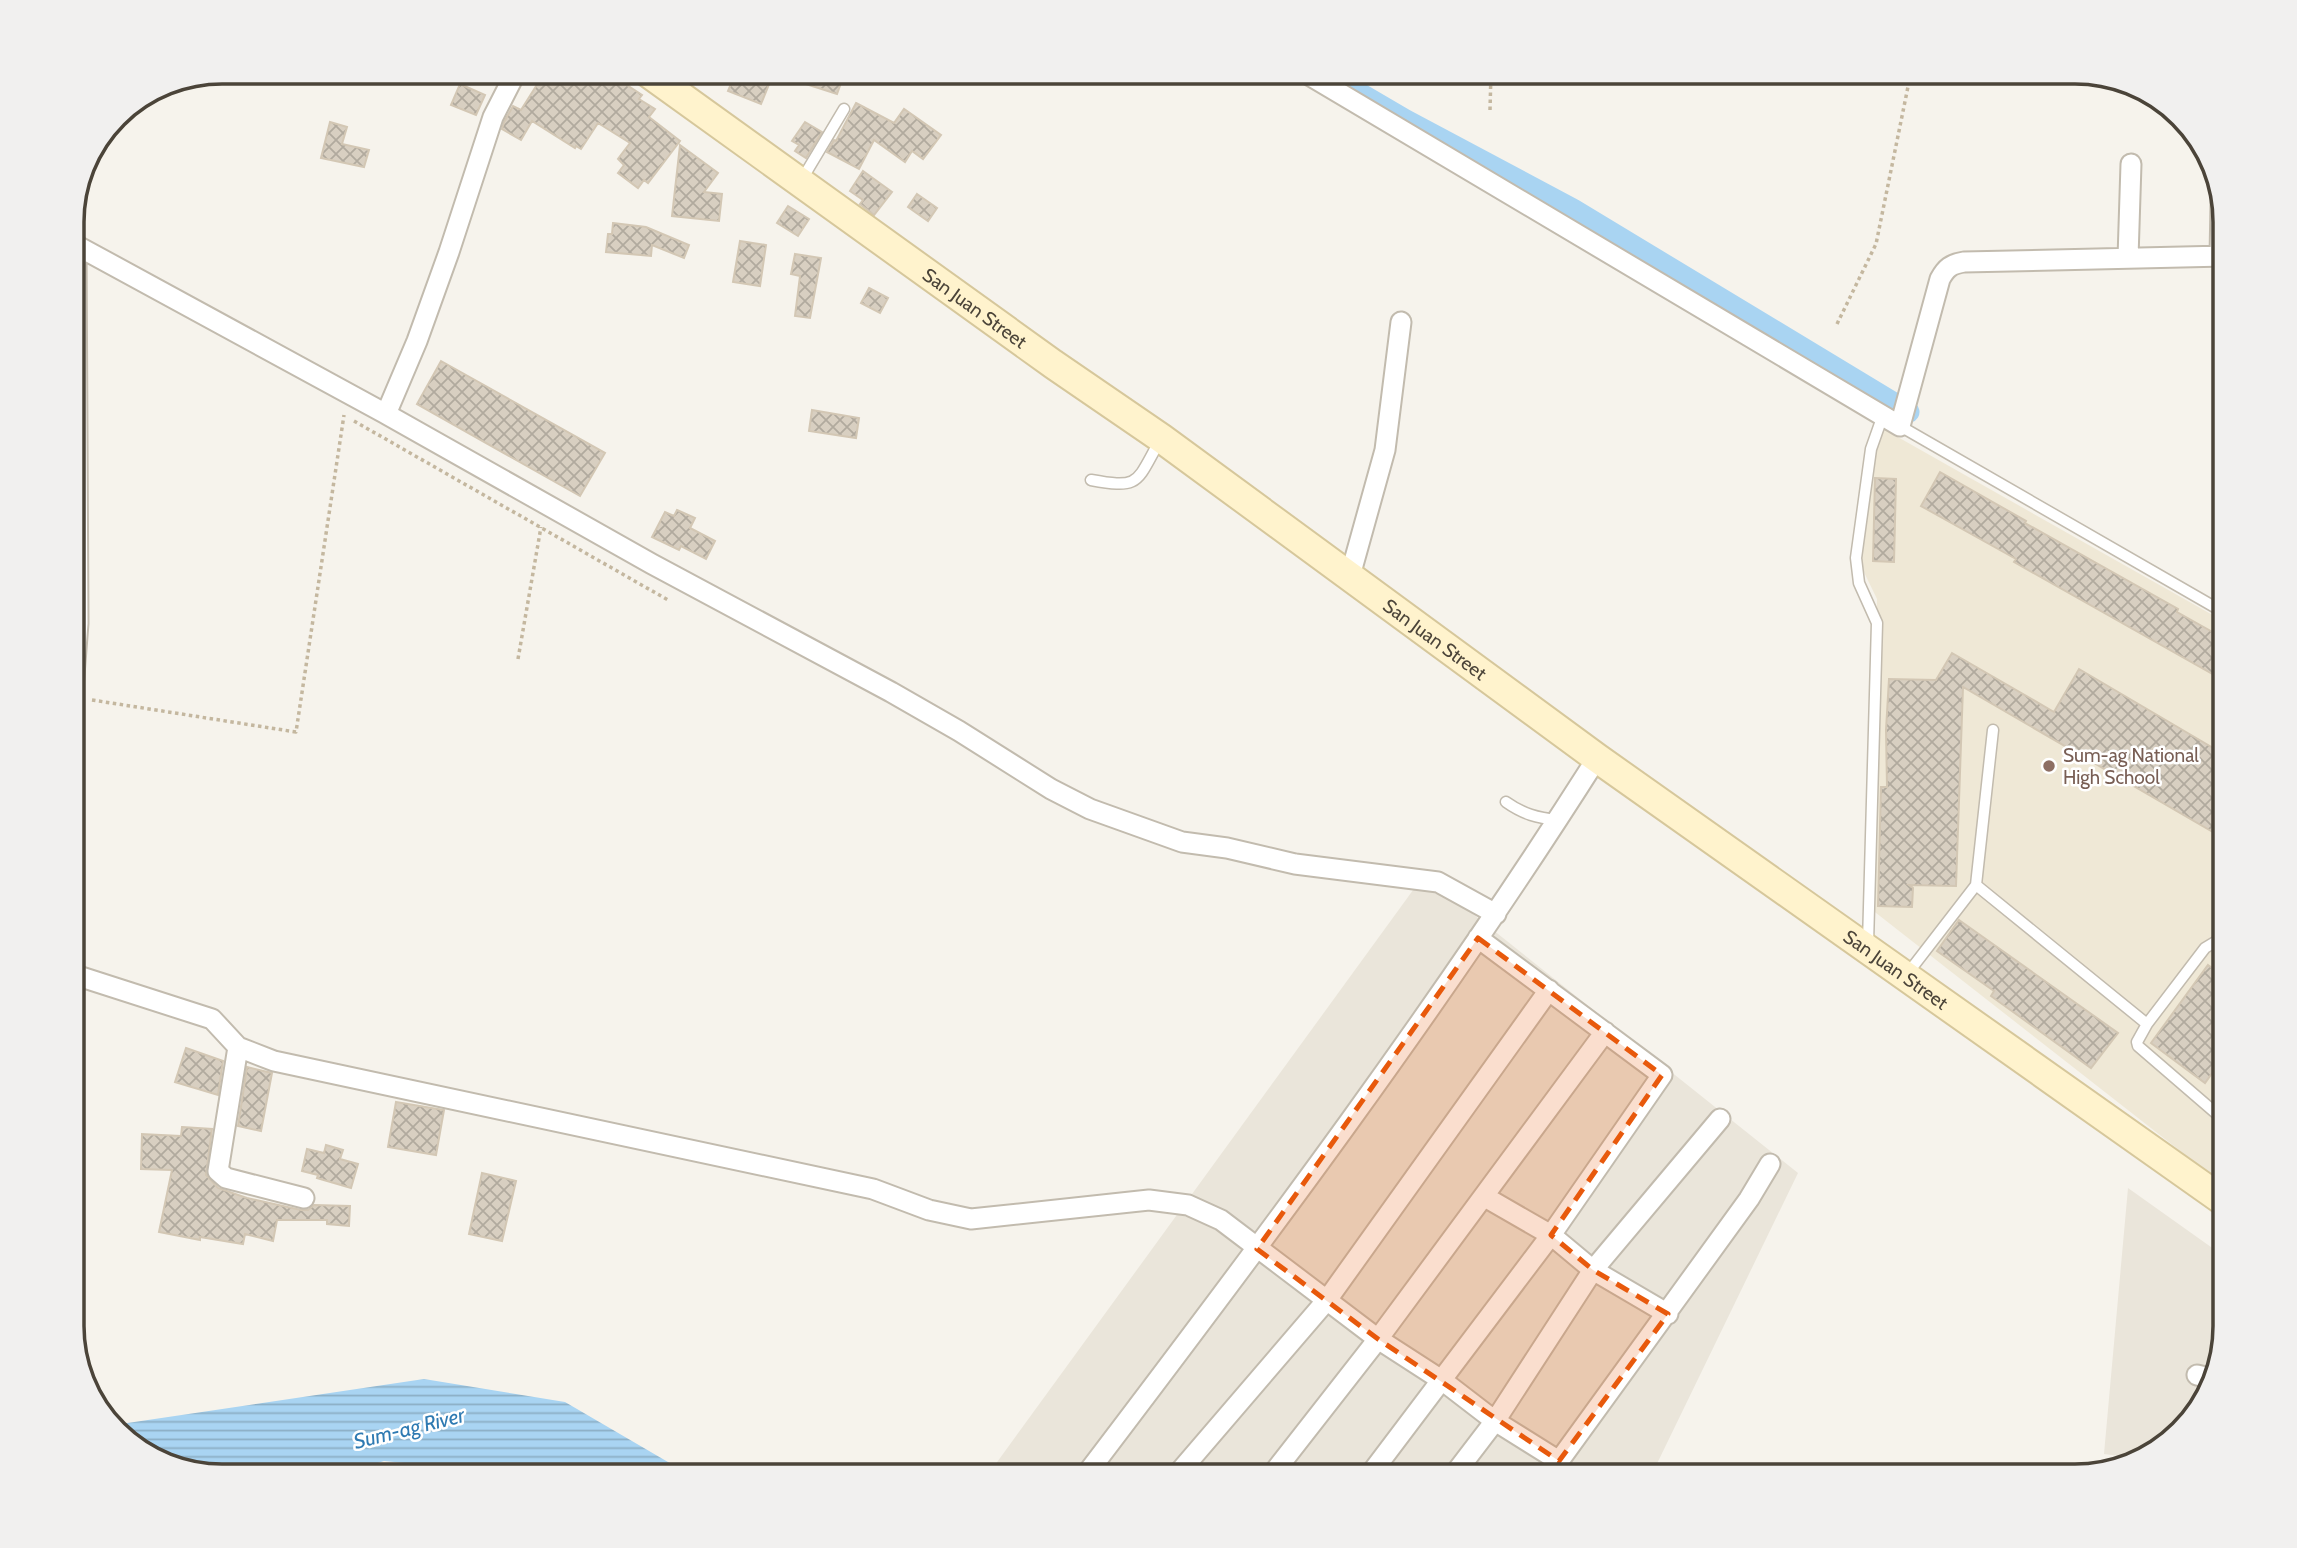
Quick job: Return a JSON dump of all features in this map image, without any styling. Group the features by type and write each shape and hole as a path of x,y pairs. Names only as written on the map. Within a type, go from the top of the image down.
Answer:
{"main road":[{"name":"San Juan Street","path":"664,84 1053,364 1161,438 1597,758 2213,1194"}],"street":[{"path":"386,414 426,316 493,117 510,84"},
{"path":"1324,84 1883,415 1903,414 1940,279 1945,269 1952,264 2213,256"},
{"path":"2128,258 2131,164"},
{"path":"84,249 386,414 652,564 891,692 1051,789 1090,809 1182,842 1227,848 1295,864 1437,882 1496,914"},
{"path":"1350,576 1385,450 1401,323"},
{"path":"1094,1464 1257,1249 1496,914 1597,758"},
{"path":"1378,1464 1550,1235 1662,1075 1478,938"},
{"path":"84,978 212,1019 238,1046 274,1061 873,1189 929,1210 971,1219 1149,1200 1188,1205 1221,1220 1378,1339 1443,1381 1551,1464"},
{"path":"1185,1464 1326,1300 1549,990"},
{"path":"1280,1464 1378,1339 1605,1032"},
{"path":"238,1046 218,1171 226,1178 304,1198"},
{"path":"1462,1464 1495,1421 1593,1270 1720,1119"},
{"path":"1561,1464 1749,1199 1769,1164"},
{"path":"1485,1196 1550,1235 1593,1270 1668,1314"}],"lane":[{"path":"800,182 844,108"},
{"path":"1903,414 2213,606"},
{"path":"1868,949 1877,623 1858,583 1856,558 1871,449 1883,415"},
{"path":"1091,480 1119,485 1138,479 1161,438"},
{"path":"1905,976 1976,885 1993,730"},
{"path":"1506,802 1522,813 1536,818 1558,820"},
{"path":"1976,885 2147,1024"},
{"path":"2213,943 2205,948 2138,1038 2138,1046 2213,1111"}],"path":[{"path":"1490,110 1491,84"},
{"path":"1837,324 1876,244 1909,84"},
{"path":"84,701 296,732 344,415 668,600"},
{"path":"518,659 541,527"}],"highlighted area":[{"path":"1478,938 1662,1075 1551,1235 1593,1270 1668,1314 1559,1461 1378,1339 1257,1249"}],"shaded area":[{"name":"Sum-ag National High School","path":"1873,423 2213,615 2213,1177 1871,909 1877,599 1861,566"},
{"path":"1424,875 1798,1173 1657,1464 996,1464"},
{"path":"2128,1188 2213,1248 2212,1344 2199,1387 2179,1417 2152,1441 2136,1450 2121,1456 2104,1454"}],"water":[{"name":"Sum-ag River","path":"424,1379 565,1402 671,1464 415,1464 384,1461 374,1464 204,1463 161,1450 124,1424"}],"building":[{"path":"460,84 485,95 476,115 451,105"},
{"path":"537,84 625,84 642,95 639,99 655,109 649,117 680,141 648,183 644,180 638,188 618,173 624,165 618,159 630,143 598,123 581,149 576,146 575,148 532,121 521,140 502,129 513,106 521,110"},
{"path":"731,84 769,84 761,104 728,91"},
{"path":"806,84 841,84 837,94"},
{"path":"856,103 894,123 904,109 941,135 923,159 912,151 905,162 874,140 859,169 827,152 834,140 836,141"},
{"path":"330,122 347,127 342,144 369,150 364,167 321,158"},
{"path":"805,122 822,132 806,158 795,151 799,145 792,141"},
{"path":"680,145 718,173 704,192 722,194 719,221 672,216"},
{"path":"863,171 892,192 874,215 860,204 863,200 850,191"},
{"path":"917,194 937,208 928,221 908,207"},
{"path":"788,206 809,219 798,236 777,223"},
{"path":"613,223 646,227 689,245 684,258 652,245 651,256 606,252 608,234 612,234"},
{"path":"740,241 766,245 760,286 733,282"},
{"path":"795,254 821,258 810,318 795,316 800,276 791,274"},
{"path":"869,288 888,298 880,313 861,303"},
{"path":"441,361 605,453 580,496 417,404"},
{"path":"812,410 859,418 856,438 809,431"},
{"path":"1940,472 2026,521 2025,523 2178,609 2177,612 2213,632 2213,674 2014,562 2016,559 1921,506"},
{"path":"1875,478 1896,479 1894,562 1873,561"},
{"path":"677,510 695,518 690,528 715,541 706,559 681,546 679,550 652,537 665,512 674,516"},
{"path":"1952,653 2054,712 2079,669 2213,748 2213,832 1963,687 1956,886 1909,885 1913,888 1912,907 1878,906 1881,787 1887,787 1889,679 1936,680"},
{"path":"1959,920 2118,1033 2091,1068 1991,996 1994,991 1937,951"},
{"path":"2208,965 2213,969 2213,1072 2205,1083 2151,1043"},
{"path":"186,1048 223,1061 218,1095 175,1082"},
{"path":"247,1067 272,1073 261,1131 238,1126"},
{"path":"396,1102 444,1110 436,1155 388,1147"},
{"path":"182,1127 212,1129 206,1175 218,1188 247,1198 301,1210 308,1210 314,1205 350,1206 349,1226 327,1224 327,1220 277,1220 273,1241 245,1234 243,1244 200,1237 200,1240 159,1232 172,1170 141,1169 142,1134 181,1136"},
{"path":"326,1145 343,1150 340,1159 358,1164 351,1188 302,1171 307,1149 324,1153"},
{"path":"482,1173 516,1181 502,1241 469,1234"}],"waterway":[{"path":"1344,84 1573,209 1909,412"}],"place":[{"name":"Sum-ag National High School","path":"2049,766"}]}
